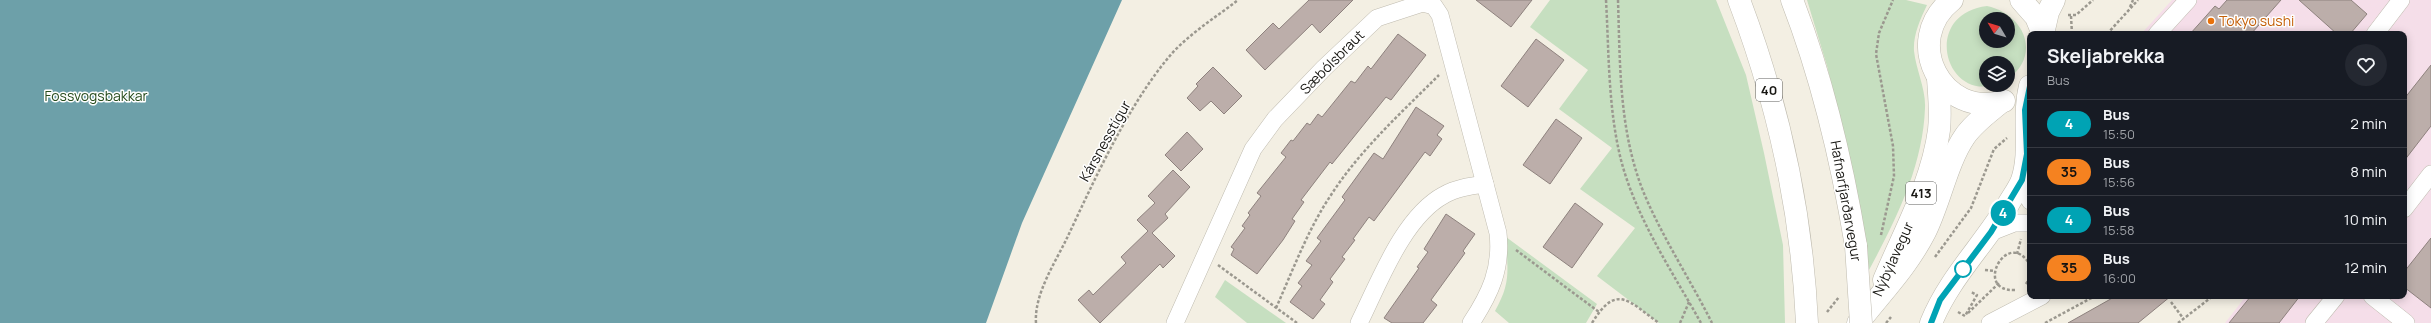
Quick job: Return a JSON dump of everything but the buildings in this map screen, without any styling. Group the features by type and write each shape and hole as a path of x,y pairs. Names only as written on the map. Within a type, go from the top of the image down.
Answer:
{"main road":[{"name":"40","path":"1739,0 1768,87 1791,181 1812,316"},
{"name":"Hafnarfjarðarvegur","path":"1792,0 1821,80 1840,158 1856,246 1861,323"},
{"name":"413","path":"1952,0 1939,14 1930,34 1930,57 1938,78 1948,89 1960,98 1980,104 2000,102 2020,94 2027,88"},
{"path":"2021,0 2036,17 2042,31"},
{"path":"2044,31 2048,12 2059,6"},
{"name":"Nýbýlavegur","path":"1874,302 1924,187 1935,151 1940,113 1938,78"},
{"path":"1931,323 1940,300 1991,232 2022,180 2027,154 2025,110 2027,100"},
{"name":"Nýbýlavegur","path":"1874,302 1904,268 1925,232 1964,137 1972,127 2000,102"},
{"name":"413","path":"1858,323 1874,302"}],"street":[{"path":"2160,31 2188,0"},
{"path":"2377,31 2402,0"},
{"name":"Sæbólsbraut","path":"1175,323 1244,167 1264,132 1324,68 1377,18 1423,3 1434,6 1440,14 1498,233 1499,259 1497,272 1488,296 1471,323"},
{"path":"2407,205 2431,174"},
{"path":"2022,180 2027,193"},
{"path":"1359,323 1404,236 1426,208 1453,190 1485,184"},
{"path":"1991,232 2014,223 2023,221 2027,222"},
{"path":"1998,321 2037,299"},
{"path":"2314,323 2334,299"},
{"path":"2376,299 2406,323"}],"path":[{"name":"Kársnesstígur","path":"1036,323 1038,304 1044,285 1093,183 1123,127 1159,70 1181,44 1238,0"},
{"path":"1606,0 1610,95 1621,160 1640,210 1701,323"},
{"path":"1618,0 1621,92 1629,143 1637,172 1654,213 1712,323"},
{"path":"1880,238 1894,176 1893,146 1876,54 1879,33 1893,0"},
{"path":"2071,16 2080,12 2093,0"},
{"path":"2129,9 2133,0"},
{"path":"2110,31 2138,0"},
{"path":"2059,6 2071,16 2072,31"},
{"path":"1276,308 1309,233 1330,195 1368,146 1452,61"},
{"path":"1933,260 1971,208 1994,149 2010,136"},
{"path":"1514,248 1599,312"},
{"path":"2019,289 2008,289 1999,283 1995,272 1996,266 2002,257 2017,254 2023,256 2027,261"},
{"path":"1205,255 1297,323"},
{"path":"2024,286 2027,282"},
{"path":"1965,316 1999,283"},
{"path":"1812,316 1842,294"},
{"path":"1592,323 1605,304 1618,298 1626,300 1659,323"},
{"path":"2045,323 2089,299"},
{"path":"2178,323 2209,299"},
{"path":"1680,323 1689,302"},
{"path":"2171,302 2183,318"},
{"path":"1886,323 1896,310"}],"shaded area":[{"path":"2172,0 2431,0 2431,323 2225,323 2244,299 2407,299 2407,31 2144,31"}],"green space":[{"path":"1550,0 1716,0 1746,75 1764,153 1783,245 1785,323 1659,323 1597,276 1635,228 1580,189 1612,148 1559,109 1588,70 1530,27"},
{"path":"1807,0 1906,0 1927,5 1918,28 1914,45 1915,58 1925,101 1923,130 1919,151 1914,172 1898,212 1869,270 1853,172 1827,66"},
{"path":"1987,6 2003,12 1979,12 1979,48 2015,48 2015,22 2024,36 2026,47 2024,58 2018,69 2015,72 2015,56 1979,56 1979,86 1963,80 1953,68 1947,54 1947,38 1954,24 1967,12"},
{"path":"1506,237 1597,304 1586,323 1509,323 1495,311 1506,283"},
{"path":"1225,280 1286,323 1247,323 1215,297"}],"water":[{"path":"0,0 1122,0 1022,223 986,323 0,323"}],"bus line":[{"name":"4","path":"2027,97 2025,110 2027,154"},
{"name":"4","path":"1931,323 1940,300 1991,232 2022,180 2027,154"}],"place":[{"name":"Tokyo sushi","path":"2211,21"}],"park label":[{"name":"Fossvogsbakkar","path":"96,96"}]}
